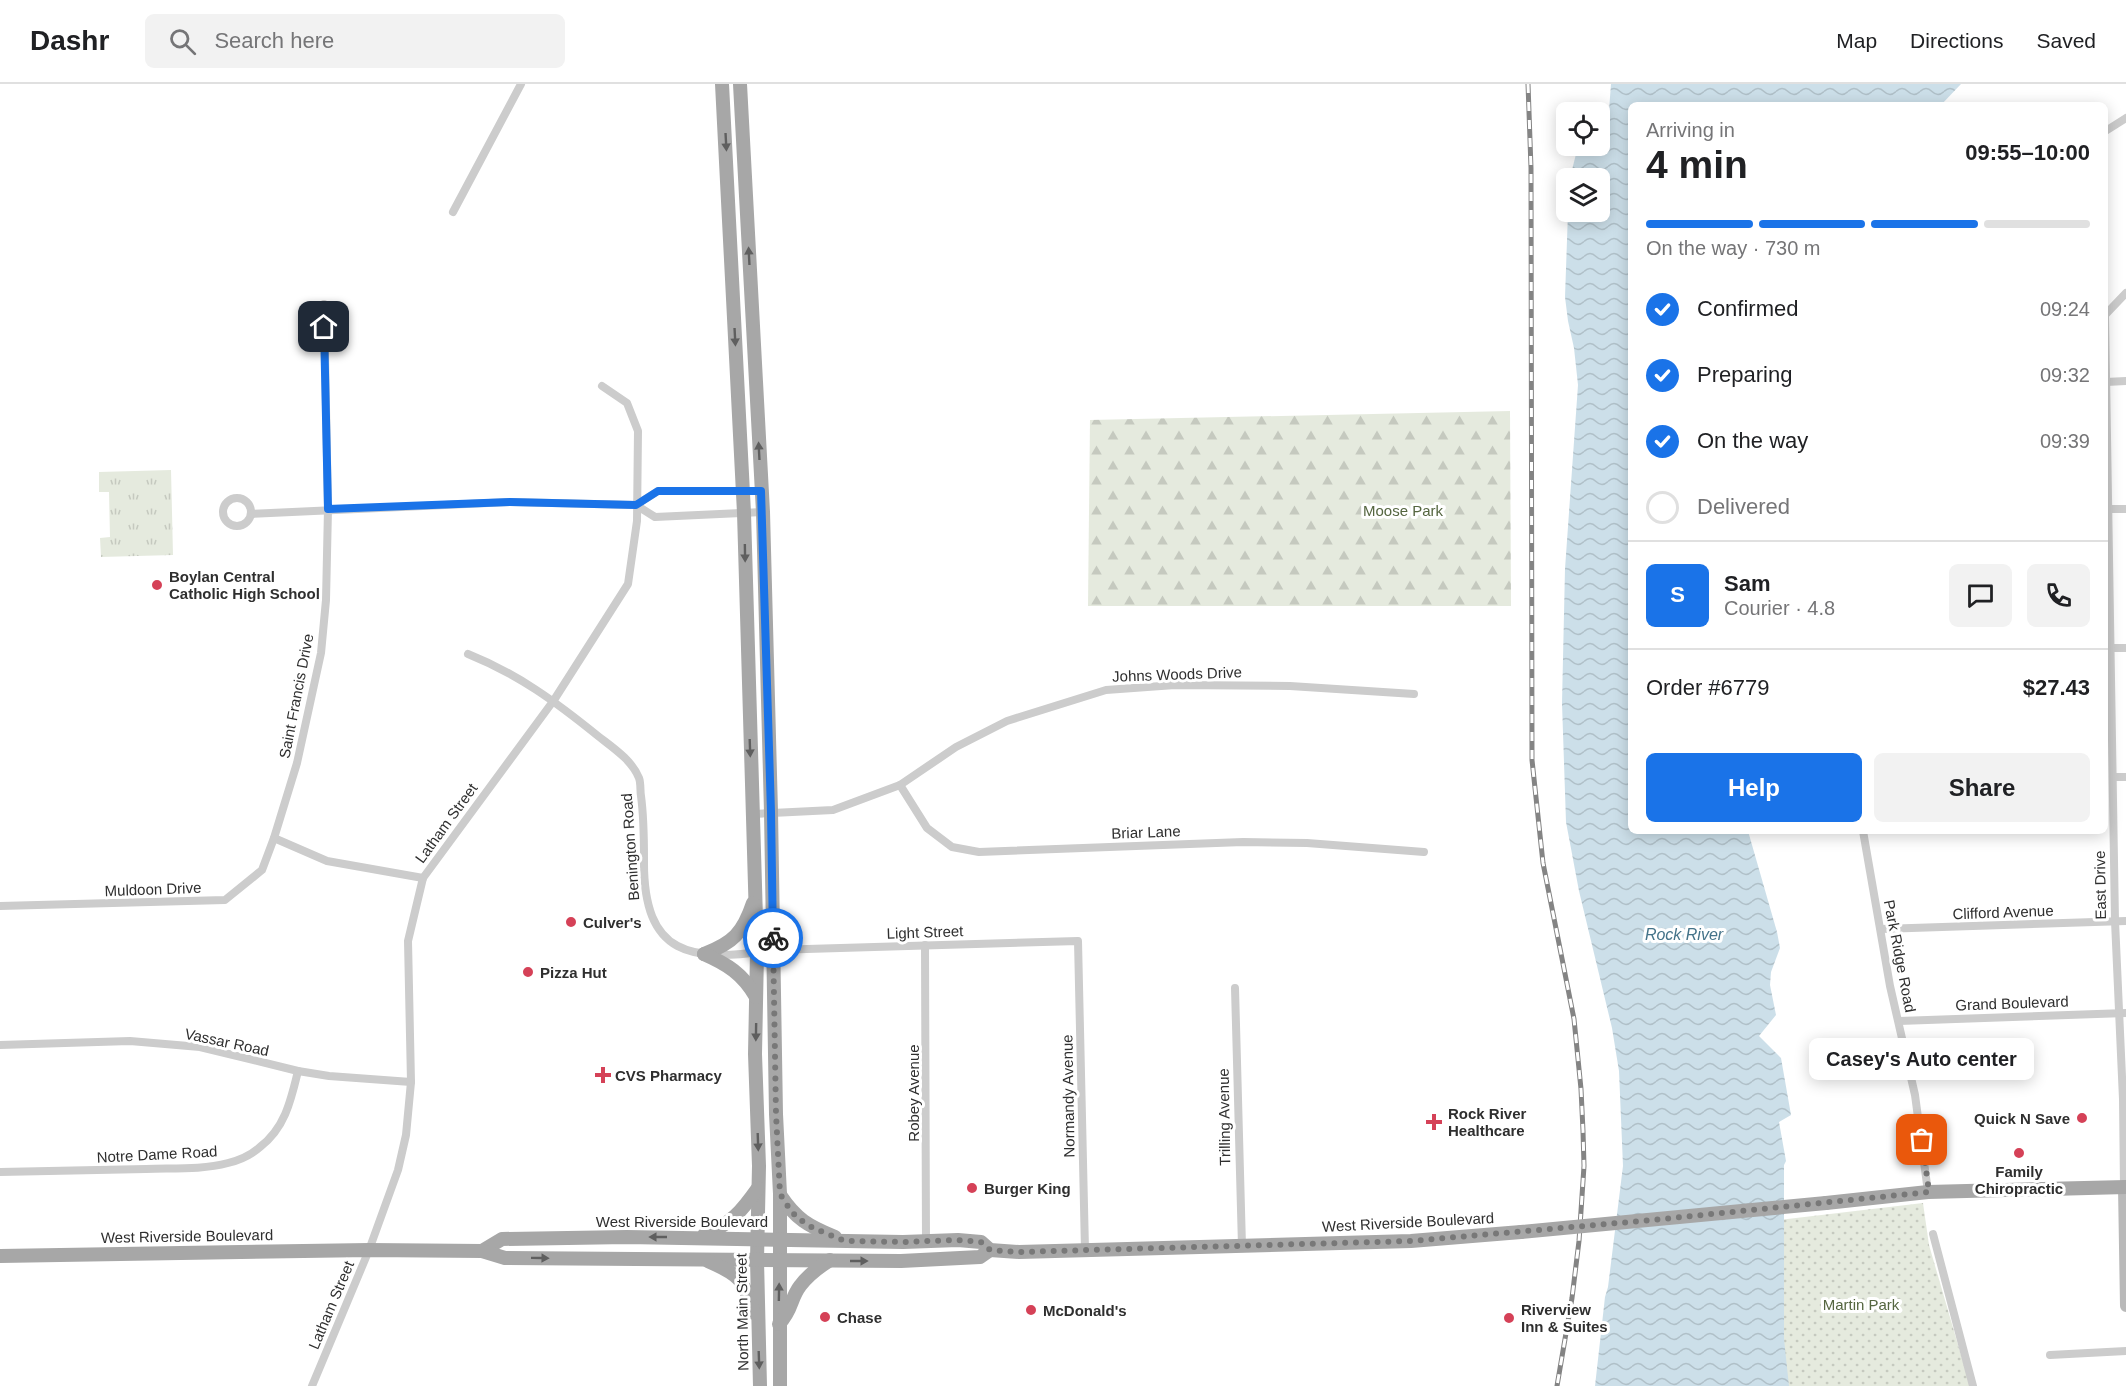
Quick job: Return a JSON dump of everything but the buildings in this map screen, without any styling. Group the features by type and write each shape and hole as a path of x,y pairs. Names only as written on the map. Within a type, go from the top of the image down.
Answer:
{"main road":[{"name":"North Main Street","path":"722,84 744,513 753,814 757,953 755,1054 759,1186 757,1260 760,1386"},
{"path":"740,84 763,512 776,1114 780,1194 780,1386"},
{"path":"704,954 724,945 739,933 755,896"},
{"path":"704,954 734,969 756,997"},
{"path":"700,1237 726,1225 736,1217 759,1186"},
{"name":"West Riverside Boulevard","path":"482,1251 502,1239 700,1237 845,1241 958,1240 981,1242 990,1250 1019,1252 1411,1241 1929,1192 2125,1187"},
{"path":"780,1194 799,1219 813,1228 845,1241"},
{"name":"West Riverside Boulevard","path":"0,1256 369,1250 482,1251 505,1258 830,1260 958,1259 980,1257 990,1250"},
{"path":"703,1260 727,1270 743,1282 758,1322"},
{"path":"779,1324 788,1314 799,1286 830,1260"}],"street":[{"path":"453,212 521,84"},
{"path":"2108,129 2126,118"},
{"name":"East Drive","path":"2108,312 2126,293"},
{"name":"Saint Francis Drive","path":"274,838 297,763 321,652 326,600 328,509 324,304"},
{"path":"2108,382 2126,381"},
{"name":"Latham Street","path":"312,1386 369,1250 398,1170 406,1135 411,1082 408,941 423,878 554,700 628,584 637,521 638,431 627,403 602,386"},
{"path":"636,505 658,491 761,491"},
{"path":"251,514 510,502 636,505 655,517 763,512"},
{"path":"2108,509 2126,509"},
{"path":"2108,648 2126,648"},
{"name":"Benington Road","path":"468,654 500,667 554,700 624,757 639,778 645,823 645,896 648,909 670,942 676,947 704,954 728,955 773,950"},
{"name":"East Drive","path":"2108,670 2113,777 2115,921 2123,1013 2126,1306"},
{"name":"Johns Woods Drive","path":"753,814 832,810 900,785 956,747 1008,721 1106,690 1175,685 1290,686 1414,694"},
{"path":"2113,777 2126,777"},
{"name":"Briar Lane","path":"900,785 927,828 952,847 979,852 1243,842 1307,843 1424,852"},
{"name":"Park Ridge Road","path":"1864,834 1890,986 1915,1095 1929,1192"},
{"path":"274,838 327,861 423,878"},
{"name":"Muldoon Drive","path":"0,906 225,900 262,870 274,838"},
{"name":"Clifford Avenue","path":"1881,929 2126,921"},
{"name":"Light Street","path":"773,950 1078,941"},
{"name":"Normandy Avenue","path":"1078,941 1085,1250"},
{"name":"Robey Avenue","path":"925,945 926,1241"},
{"name":"Trilling Avenue","path":"1235,988 1242,1246"},
{"name":"Grand Boulevard","path":"1899,1021 2123,1013"},
{"name":"Vassar Road","path":"0,1045 130,1041 200,1047 298,1071 329,1076 411,1082"},
{"name":"Notre Dame Road","path":"0,1172 202,1167 229,1163 245,1157 272,1136 290,1105 298,1071"},
{"path":"1933,1234 1973,1386"},
{"path":"2050,1355 2126,1351"}],"green space":[{"name":"Moose Park","path":"1510,411 1511,606 1088,606 1090,420"},
{"path":"171,470 173,555 101,557 100,538 110,537 109,492 99,492 99,472"},
{"name":"Martin Park","path":"1923,1203 1929,1245 1970,1386 1784,1386 1779,1220"}],"water":[{"name":"Rock River","path":"1611,84 1961,84 1944,102 1628,102 1628,834 1749,834 1780,948 1771,972 1770,985 1776,1015 1759,1036 1781,1058 1791,1115 1779,1122 1786,1161 1784,1165 1784,1339 1789,1386 1595,1386 1623,1166 1619,1071 1612,1028 1579,891 1566,822 1562,703 1565,569 1578,385 1565,297 1568,222 1610,222 1610,168 1572,168 1576,156 1610,156"}],"railway":[{"path":"1528,84 1531,168 1532,760 1543,863 1574,1019 1581,1089 1584,1166 1579,1241 1557,1386"}],"way so far":[{"path":"773,938 776,1114 780,1194 799,1219 813,1228 845,1241 958,1240 981,1242 990,1250 1019,1252 1411,1241 1653,1220 1929,1192 1922,1140"}],"place":[{"name":"Boylan Central Catholic High School","path":"157,585"},
{"name":"Culver's","path":"571,922"},
{"name":"Pizza Hut","path":"528,972"},
{"name":"CVS Pharmacy","path":"603,1075"},
{"name":"Quick N Save","path":"2082,1118"},
{"name":"Rock River Healthcare","path":"1434,1122"},
{"name":"Casey's Auto center","path":"1922,1140"},
{"name":"Family Chiropractic","path":"2019,1153"},
{"name":"Burger King","path":"972,1188"},
{"name":"McDonald's","path":"1031,1310"},
{"name":"Chase","path":"825,1317"},
{"name":"Riverview Inn & Suites","path":"1509,1318"}],"route":[{"path":"324,327 328,509 510,502 636,505 658,491 761,491 773,938"}]}
